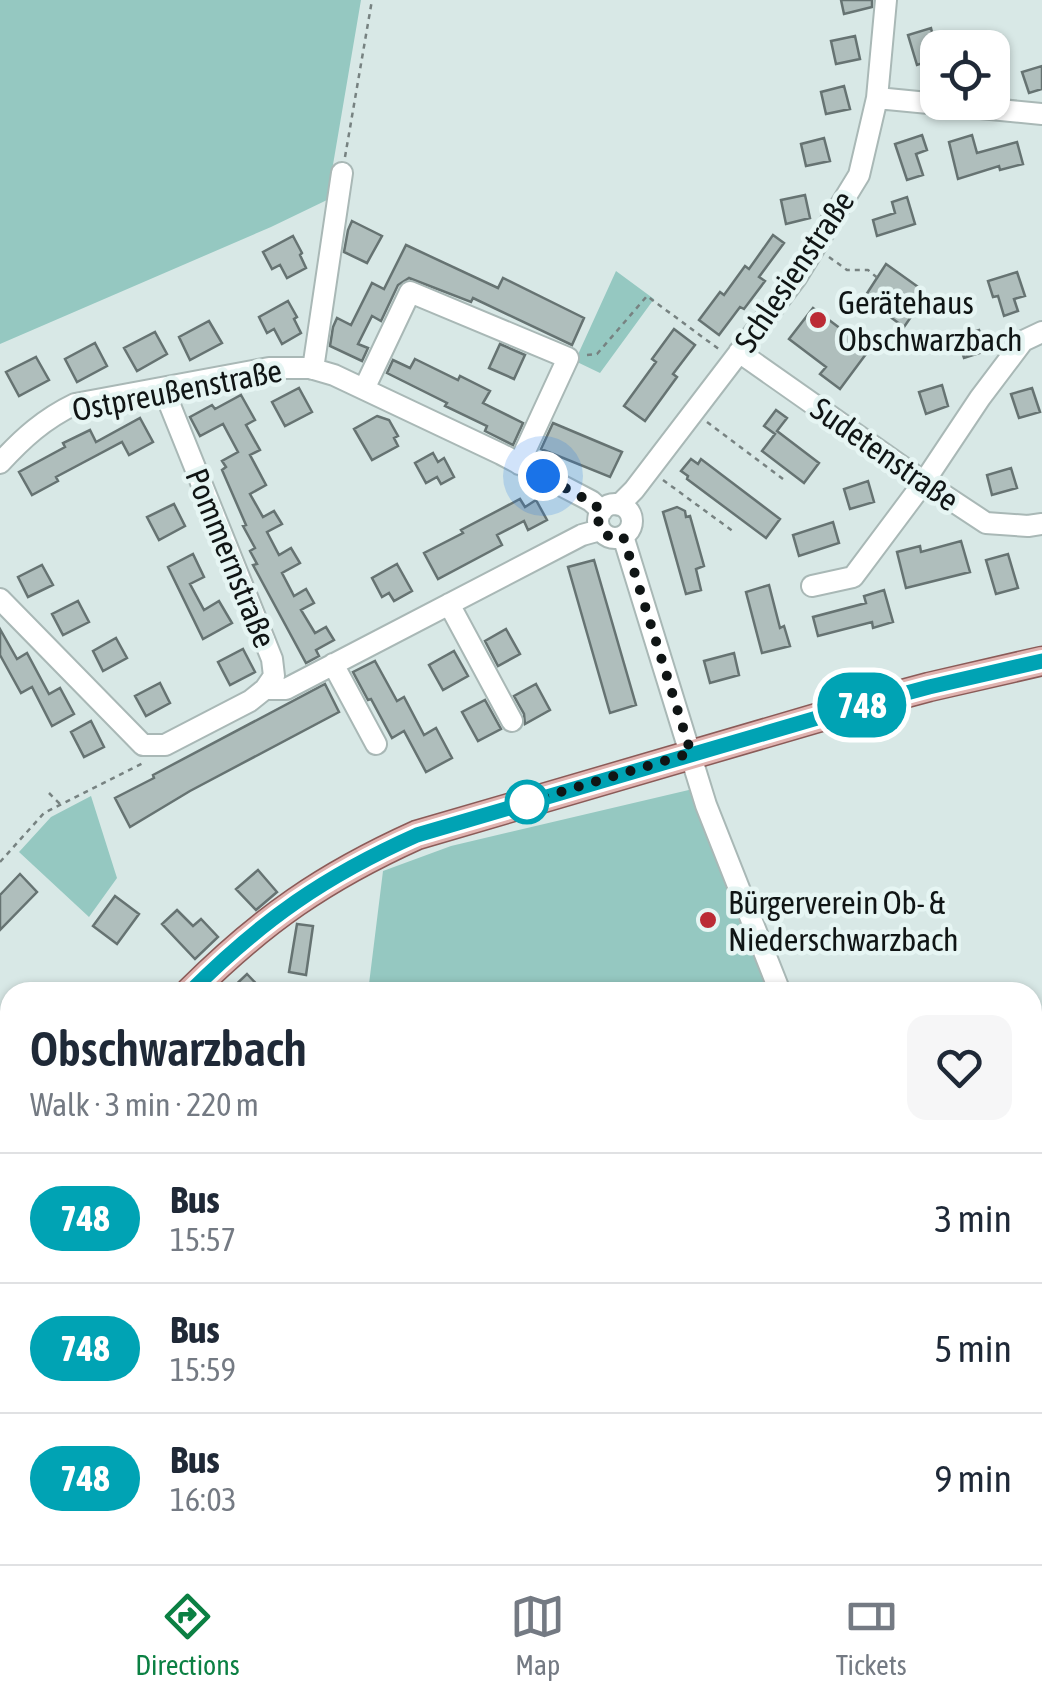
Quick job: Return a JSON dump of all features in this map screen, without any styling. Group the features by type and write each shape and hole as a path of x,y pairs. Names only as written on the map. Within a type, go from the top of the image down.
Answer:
{"main road":[{"path":"201,982 267,922 326,880 417,835 691,753 929,687 1042,661"}],"street":[{"name":"Schlesienstraße","path":"607,515 650,470 796,278 859,175 877,98 886,0"},
{"path":"877,98 1042,114"},
{"name":"Ostpreußenstraße","path":"312,369 342,173"},
{"path":"364,389 410,292 568,358 519,464"},
{"path":"812,586 853,577 1022,340 1042,332"},
{"name":"Sudetenstraße","path":"736,355 986,522 1042,524"},
{"name":"Ostpreußenstraße","path":"0,462 48,417 75,404 269,368 312,369 364,389 591,502 607,515 610,538 623,536"},
{"name":"Pommernstraße","path":"162,388 272,658 274,676 266,690 250,702 165,745"},
{"path":"266,690 286,689 582,534 607,515 630,512 632,526 623,536 706,805 776,982"},
{"path":"0,599 143,745 165,745"},
{"path":"449,604 512,721"},
{"path":"333,664 376,744"}],"path":[{"path":"342,173 372,0"},
{"path":"815,246 847,270 868,270 880,280"},
{"path":"568,358 597,354 646,296 736,355"},
{"path":"694,412 783,479"},
{"path":"650,470 734,532"},
{"path":"821,740 852,732"},
{"path":"0,862 44,813 142,764 165,745"},
{"path":"48,793 61,805"}],"green space":[{"path":"0,0 361,0 327,200 0,344"},
{"path":"616,271 654,299 600,373 575,361"},
{"path":"693,789 767,982 369,982 383,871 451,846"},
{"path":"91,796 117,878 89,917 19,852 51,817"}],"building":[{"path":"841,0 872,0 872,7 844,14"},
{"path":"920,31 920,64 917,65 908,35"},
{"path":"855,36 860,59 836,64 831,41"},
{"path":"1042,66 1042,89 1029,93 1022,72"},
{"path":"844,86 850,109 826,114 821,92"},
{"path":"922,135 927,150 916,154 923,175 907,180 895,144"},
{"path":"972,135 977,153 1017,142 1023,164 1000,170 999,166 958,179 949,142"},
{"path":"824,138 830,161 806,166 801,144"},
{"path":"805,195 810,218 786,224 781,200"},
{"path":"907,197 915,224 877,236 873,220 895,213 892,202"},
{"path":"352,221 382,236 367,263 344,252"},
{"path":"773,235 784,243 759,277 765,281 719,335 699,320 745,266 749,269"},
{"path":"293,236 306,268 287,278 280,265 272,269 263,252"},
{"path":"406,245 498,288 503,278 584,318 572,345 473,298 471,302 409,278 398,285 381,321 372,316 358,344 368,348 362,361 330,346 337,318 351,325 372,283 384,289"},
{"path":"886,264 921,289 909,306 915,311 904,327 864,298"},
{"path":"1017,272 1025,296 1014,299 1018,311 1004,316 988,281"},
{"path":"288,301 301,333 282,344 274,329 267,333 259,317"},
{"path":"813,308 869,350 840,389 820,374 826,367 789,339"},
{"path":"209,321 222,343 190,360 179,337"},
{"path":"674,329 695,345 645,421 624,406"},
{"path":"979,330 986,351 964,358 957,337"},
{"path":"155,332 167,354 137,371 124,348"},
{"path":"95,343 107,366 77,382 65,359"},
{"path":"500,344 525,355 514,379 489,368"},
{"path":"36,357 49,380 19,396 6,372"},
{"path":"415,359 490,391 483,403 523,423 513,445 485,431 487,426 445,406 447,403 387,373 393,360 410,368"},
{"path":"942,385 948,406 926,414 919,392"},
{"path":"299,388 312,412 285,426 272,402"},
{"path":"1032,388 1040,412 1019,418 1011,394"},
{"path":"241,395 255,420 246,425 260,450 250,455 266,485 250,494 263,517 274,511 282,524 267,532 279,555 291,548 300,563 282,573 294,596 306,589 314,603 301,610 315,633 326,627 334,640 316,650 319,656 306,663 253,565 257,564 250,551 255,548 222,470 226,467 222,461 238,452 223,424 200,436 190,417"},
{"path":"776,410 787,418 777,431 819,463 804,483 762,451 775,434 764,426"},
{"path":"377,416 389,420 398,436 394,438 398,446 372,460 354,429"},
{"path":"140,418 153,442 129,455 122,442 56,477 58,481 32,495 19,472 90,430 96,442"},
{"path":"553,423 622,452 610,477 541,449"},
{"path":"433,453 438,462 444,458 454,477 441,484 437,477 426,483 415,463"},
{"path":"691,459 698,464 701,459 780,519 766,538 687,479 681,471"},
{"path":"1011,468 1017,488 992,495 987,475"},
{"path":"868,481 874,502 850,509 844,489"},
{"path":"520,499 525,507 536,500 547,520 528,530 524,521 497,535 502,545 438,579 424,553"},
{"path":"174,504 185,526 159,540 147,517"},
{"path":"677,507 685,511 686,517 690,516 704,566 696,569 701,590 686,594 663,512"},
{"path":"833,522 839,543 799,556 793,535"},
{"path":"961,541 970,572 906,588 897,552 920,546 921,552"},
{"path":"193,554 204,577 190,584 204,610 219,601 232,623 203,639 168,567"},
{"path":"1008,554 1018,588 996,594 986,560"},
{"path":"594,560 636,705 610,713 568,567"},
{"path":"397,564 412,591 394,601 389,593 382,597 372,578"},
{"path":"42,565 53,585 28,597 18,577"},
{"path":"769,585 780,628 784,626 790,646 762,653 746,592"},
{"path":"884,590 893,622 873,628 872,622 818,636 813,617 866,603 864,596"},
{"path":"78,601 89,622 63,635 52,614"},
{"path":"0,629 17,659 27,653 49,694 60,688 74,714 52,726 32,687 21,693 0,655"},
{"path":"506,629 520,654 498,666 485,641"},
{"path":"116,638 127,658 103,671 93,651"},
{"path":"243,649 255,672 230,685 218,662"},
{"path":"454,651 468,676 443,690 429,665"},
{"path":"734,653 739,675 710,683 704,661"},
{"path":"375,661 397,701 404,697 424,735 436,728 452,758 426,772 404,731 392,738 353,672"},
{"path":"160,683 170,703 146,716 135,696"},
{"path":"325,684 339,712 130,827 115,798"},
{"path":"536,684 550,710 525,724 514,696"},
{"path":"485,700 501,729 478,741 462,712"},
{"path":"91,721 104,747 84,757 71,732"},
{"path":"258,870 277,892 256,910 236,889"},
{"path":"20,874 37,892 0,930 0,895"},
{"path":"115,896 139,914 117,944 93,926"},
{"path":"177,910 193,926 201,919 218,937 195,959 162,924"},
{"path":"297,924 313,926 306,975 289,972"},
{"path":"247,974 255,982 239,982"}],"bus line":[{"name":"748","path":"200,982 296,900 369,856 417,835 858,706 1042,661"}],"place":[{"name":"Gerätehaus Obschwarzbach","path":"818,320"},
{"name":"Bürgerverein Ob- & Niederschwarzbach","path":"708,920"}],"route":[{"path":"527,802 691,753 623,536 610,538 604,534 598,523 602,511 543,476"}]}
